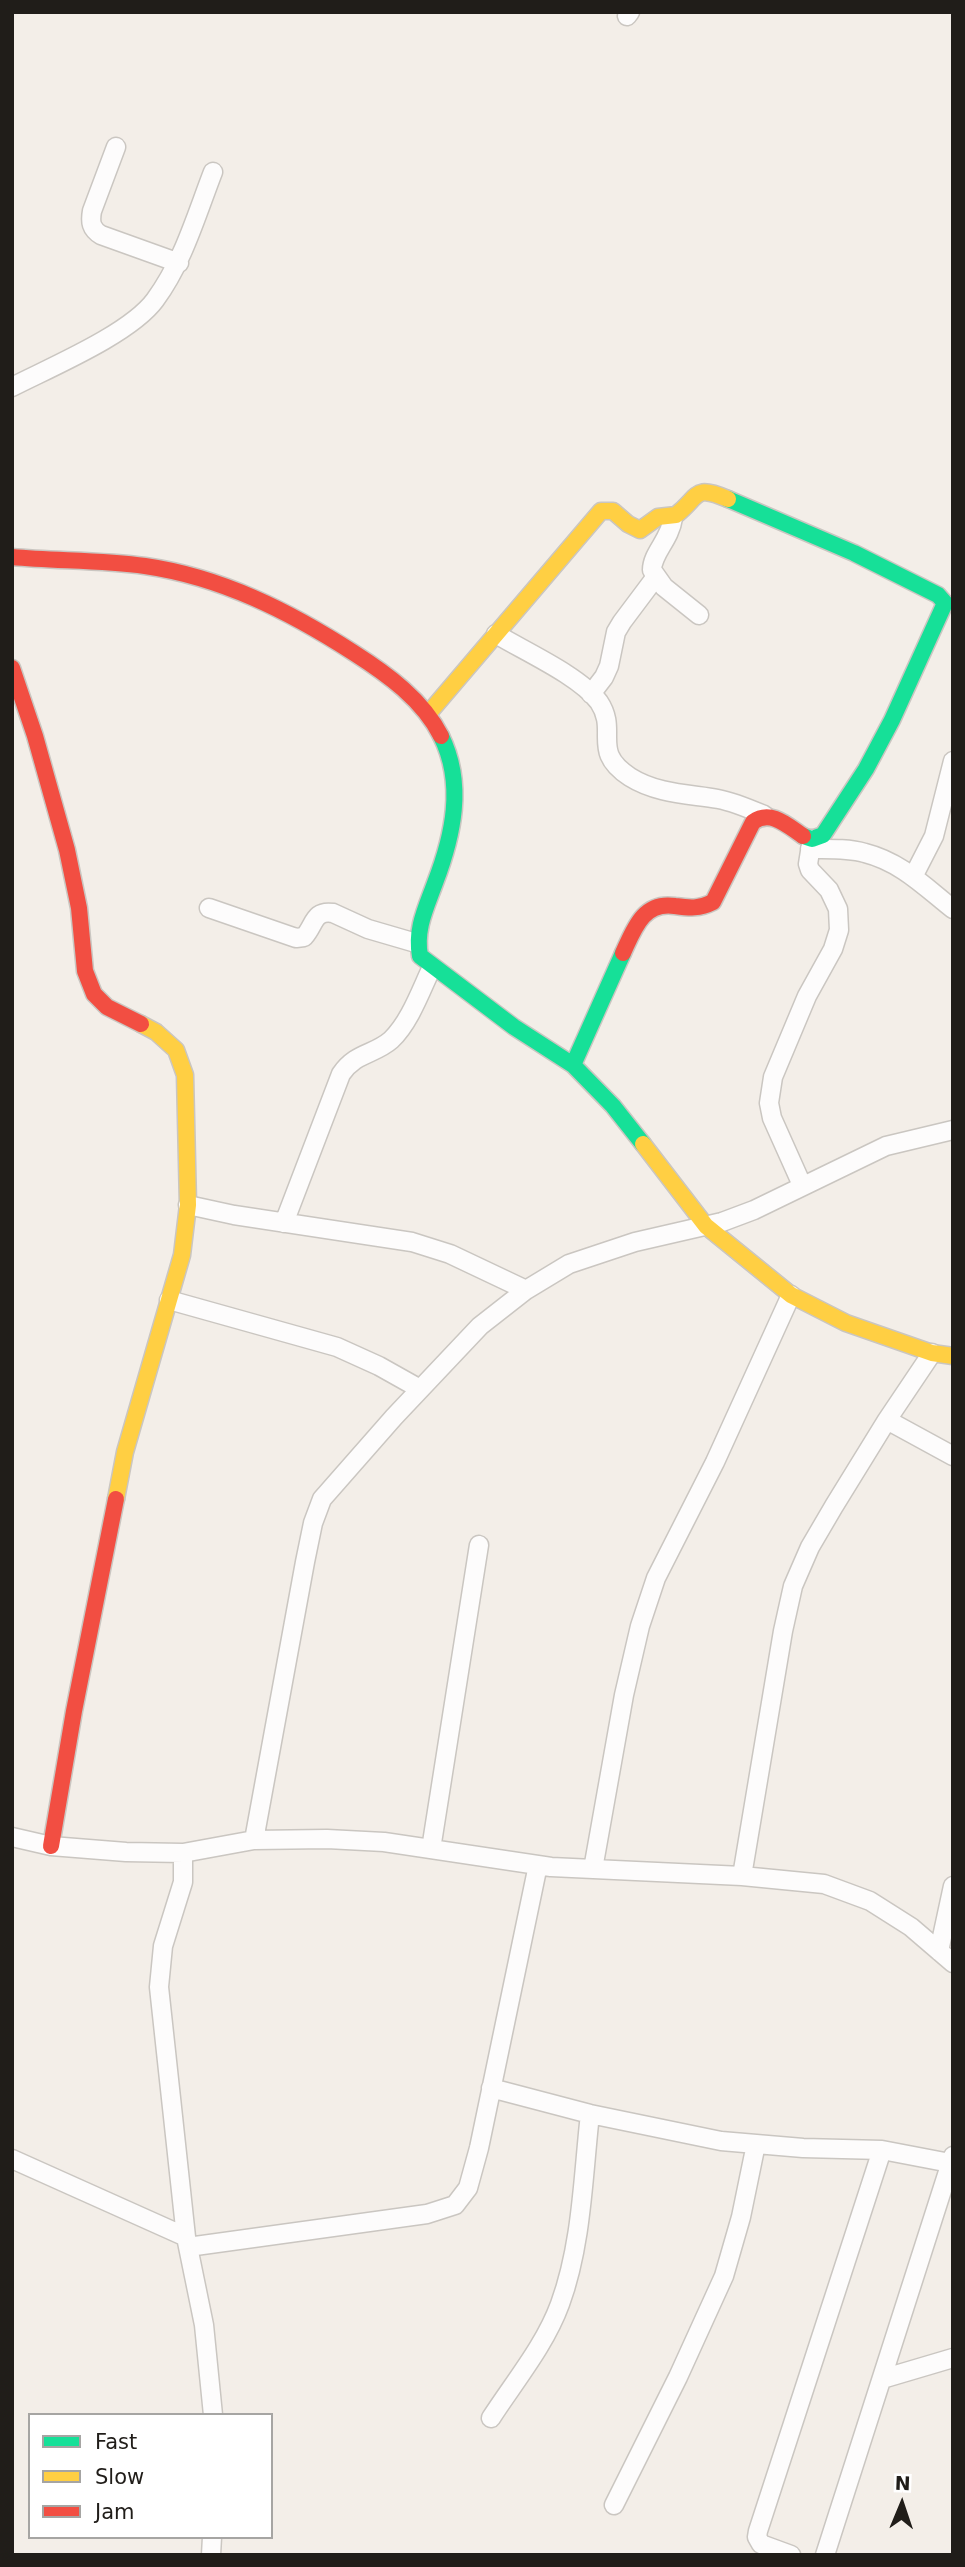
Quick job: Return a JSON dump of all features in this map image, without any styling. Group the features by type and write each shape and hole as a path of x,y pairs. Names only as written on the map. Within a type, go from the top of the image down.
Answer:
{"street":[{"path":"116,147 92,211 94,230 101,235 179,262"},
{"path":"12,387 124,328 154,302 179,262 213,172"},
{"path":"428,714 599,511 614,510 635,530 646,527 658,517 673,518 680,514 695,493 700,490 709,491 854,553 938,595 945,603 892,720 866,769 823,835 811,844 808,864 834,900 838,909 839,930 833,948 807,996 773,1077 769,1103 772,1118 802,1185"},
{"path":"673,518 668,539 652,564 655,578 699,615"},
{"path":"12,557 163,569 225,585 273,606 355,654 400,687 428,714 450,756 455,792 450,835 418,929 416,943 420,956 514,1027 573,1065 613,1106 706,1226 791,1295 846,1323 932,1353 953,1356"},
{"path":"591,694 610,666 616,632 655,578"},
{"path":"495,634 571,678 591,694 606,715 606,750 629,776 650,787 720,800 764,815 811,844 865,852 914,875 953,909"},
{"path":"12,668 35,736 67,850 79,908 85,971 94,994 107,1007 156,1032 176,1050 185,1074 188,1205 182,1255 125,1452 74,1712 51,1846"},
{"path":"914,875 934,836 953,761"},
{"path":"573,1065 636,923 645,910 659,904 695,909 706,907 713,902 753,822 764,815"},
{"path":"209,908 296,938 304,937 318,915 324,912 333,913 377,932 416,943"},
{"path":"284,1223 341,1074 349,1062 391,1040 404,1022 432,967"},
{"path":"254,1840 313,1523 322,1499 480,1326 526,1290 569,1264 635,1242 722,1222 754,1210 886,1146 953,1130"},
{"path":"188,1205 284,1223 412,1242 450,1254 526,1290"},
{"path":"593,1869 639,1626 656,1577 715,1462 791,1295"},
{"path":"169,1300 337,1348 379,1366 420,1390"},
{"path":"742,1876 793,1586 810,1547 887,1420 932,1353"},
{"path":"887,1420 953,1456"},
{"path":"431,1849 479,1545"},
{"path":"12,1837 51,1846 183,1853 254,1840 327,1839 384,1842 538,1865 742,1876 824,1884 870,1901 911,1927 953,1964"},
{"path":"183,1853 183,1882 163,1946 159,1987 187,2242 204,2325 213,2413"},
{"path":"12,2159 187,2242 427,2214 454,2204 468,2188 538,1865"},
{"path":"939,1951 953,1886"},
{"path":"491,2088 590,2114 721,2141 882,2150 952,2160 825,2555"},
{"path":"491,2418 540,2345 559,2306 573,2257 590,2114"},
{"path":"614,2505 678,2377 724,2276 741,2217 756,2144"},
{"path":"792,2555 761,2544 757,2537 758,2531 882,2150"},
{"path":"882,2379 953,2358"}],"traffic: fast":[{"path":"728,499 854,553 938,595 945,603 892,720 866,769 823,835 812,839 803,836"},
{"path":"441,736 453,773 454,810 447,847 420,928 420,956 514,1027 573,1065 613,1106 643,1144"},
{"path":"573,1065 623,953"}],"traffic: slow":[{"path":"428,714 601,511 613,511 640,530 658,517 676,515 702,492 728,499"},
{"path":"116,1499 125,1452 182,1255 188,1205 185,1075 176,1050 156,1032 141,1024"},
{"path":"643,1144 706,1226 791,1295 846,1323 932,1353 953,1356"}],"traffic: jam":[{"path":"12,557 145,566 201,578 254,598 305,623 379,670 414,699 441,736"},
{"path":"12,668 35,736 67,850 79,908 85,971 94,994 107,1007 141,1024"},
{"path":"623,953 636,926 647,912 664,906 694,907 713,902 753,822 760,818 773,818 803,836"},
{"path":"51,1846 74,1711 116,1499"}]}
